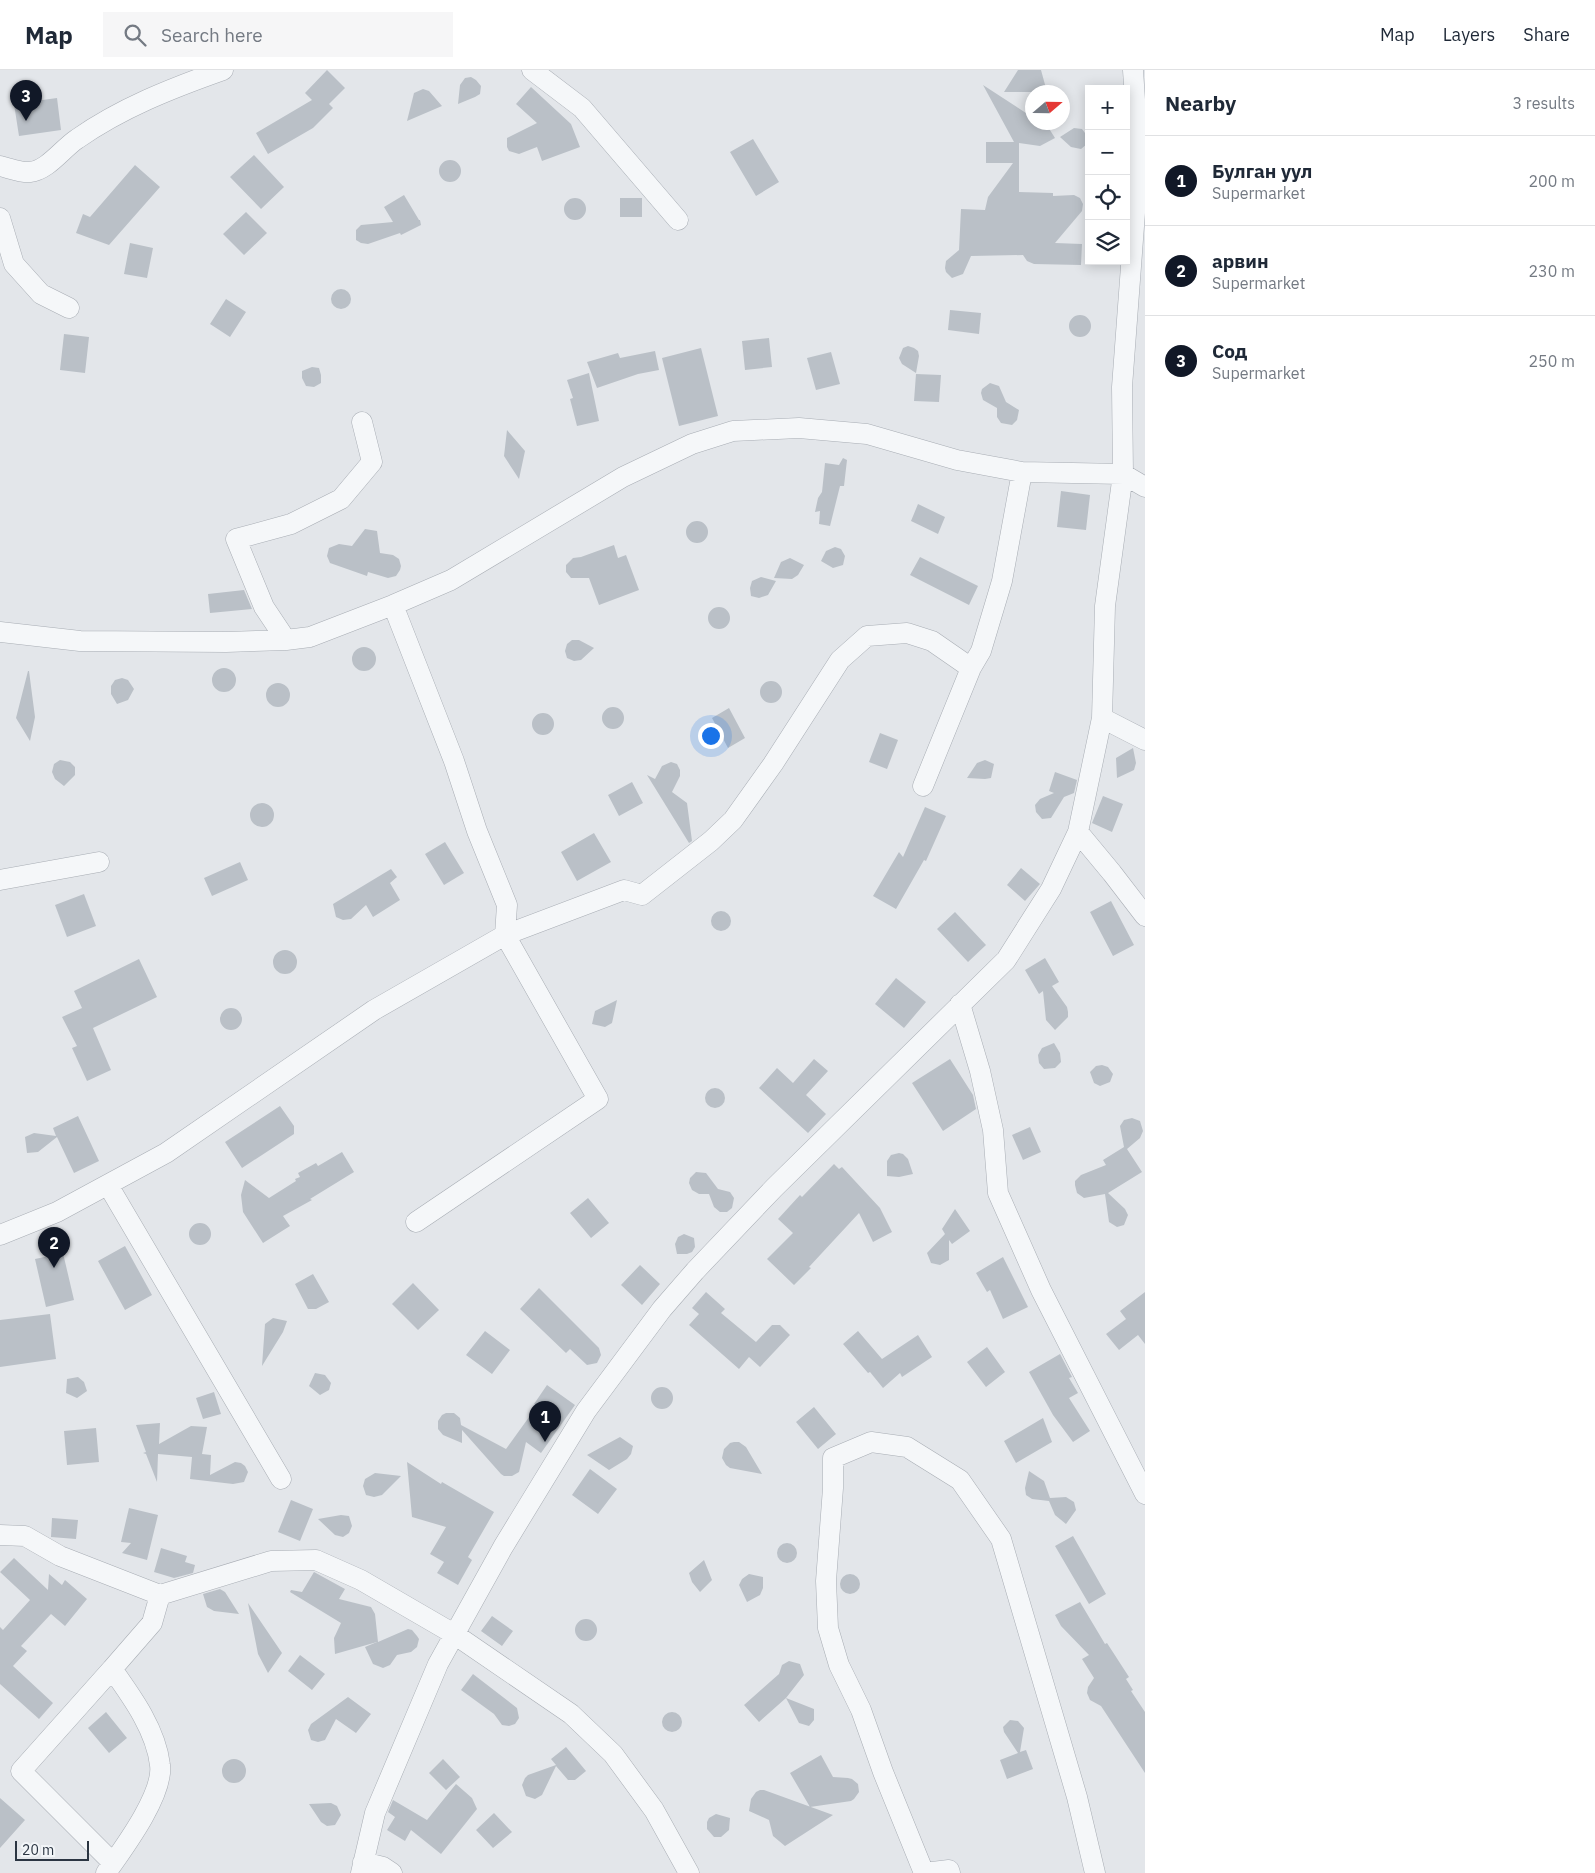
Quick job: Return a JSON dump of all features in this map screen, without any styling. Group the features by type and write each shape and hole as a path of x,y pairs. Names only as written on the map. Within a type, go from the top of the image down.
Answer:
{"street":[{"path":"0,166 30,173 42,168 76,140 113,116 194,80 223,70"},
{"path":"532,70 582,108 678,220"},
{"path":"392,1873 383,1867 362,1867 375,1813 438,1664 503,1547 586,1411 662,1309 695,1271 774,1188 1006,960 1052,889 1078,832 1102,718 1105,606 1123,474 1122,387 1139,159 1134,70"},
{"path":"0,218 14,264 41,294 69,308"},
{"path":"286,640 264,607 236,538 291,524 341,499 372,462 362,422"},
{"path":"0,632 80,641 226,642 286,640 310,637 451,580 623,477 692,444 733,431 799,428 866,434 957,460 1022,472 1123,474 1145,487"},
{"path":"923,786 972,668 981,651 1002,581 1022,472"},
{"path":"392,605 454,761 477,831 507,906 505,935 598,1099 416,1222"},
{"path":"0,1235 57,1212 166,1153 374,1010 505,935 624,890 642,895 711,841 733,820 767,772 840,660 866,636 907,633 932,640 972,668"},
{"path":"1102,718 1145,740"},
{"path":"1078,832 1145,916"},
{"path":"0,880 99,862"},
{"path":"960,1004 980,1071 993,1130 998,1193 1041,1290 1145,1494"},
{"path":"108,1185 281,1479"},
{"path":"950,1873 949,1870 924,1873 883,1772 861,1710 839,1665 828,1628 826,1581 833,1488 833,1458 871,1442 907,1447 960,1480 1001,1539 1077,1797 1094,1873"},
{"path":"0,1536 24,1536 68,1559 160,1595 271,1561 316,1560 361,1580 454,1634 571,1714 613,1754 654,1810 689,1873"},
{"path":"112,1670 134,1701 154,1742 161,1766 158,1785 152,1799 129,1841 110,1868 21,1772 152,1624 160,1595"}],"building":[{"path":"327,70 345,88 329,104 333,108 313,128 268,154 256,133 312,100 305,93"},
{"path":"1018,70 1041,70 1045,85 1025,85 1025,92 1004,92"},
{"path":"471,77 481,86 480,94 458,104 460,85 465,78"},
{"path":"983,85 1025,112 1025,130 1050,130 1055,138 1040,146 1019,143 1019,192 1053,193 1053,196 1074,195 1080,198 1083,204 1082,211 1055,243 1082,244 1081,265 1034,264 1027,261 1023,255 971,256 963,274 952,278 945,268 946,261 959,250 961,209 985,210 988,197 1013,163 986,163 986,142 1014,142"},
{"path":"531,87 571,124 580,147 542,161 537,147 519,154 509,151 507,138 537,123 516,104"},
{"path":"423,89 429,91 442,106 407,121 414,93"},
{"path":"57,98 61,130 19,136 14,104"},
{"path":"1074,128 1082,129 1085,133 1085,146 1081,149 1071,147 1060,137"},
{"path":"753,139 779,182 756,196 730,152"},
{"path":"254,155 284,187 261,209 230,177"},
{"path":"450,160 460,167 461,171 454,181 450,182 440,175 439,171 446,161"},
{"path":"135,165 160,187 109,245 76,233 83,214 90,217"},
{"path":"404,195 420,220 421,225 401,235 400,233 368,244 356,240 356,230 361,225 393,222 384,207"},
{"path":"575,198 583,201 586,209 583,217 575,220 567,217 564,209 567,201"},
{"path":"620,198 642,198 642,217 620,217"},
{"path":"246,212 267,233 244,255 223,234"},
{"path":"130,243 153,248 147,278 124,274"},
{"path":"341,289 348,292 351,299 348,306 341,309 334,306 331,299 334,292"},
{"path":"226,299 246,312 230,337 210,324"},
{"path":"950,310 981,313 979,334 948,330"},
{"path":"1080,315 1088,318 1091,326 1088,334 1080,337 1072,334 1069,326 1072,318"},
{"path":"64,334 89,337 85,373 60,370"},
{"path":"769,338 772,367 745,370 742,341"},
{"path":"908,346 918,351 916,373 902,364 899,358 903,348"},
{"path":"701,348 718,416 679,426 662,358"},
{"path":"655,351 659,370 638,374 597,388 587,362 618,353 620,358"},
{"path":"831,352 840,384 816,390 807,358"},
{"path":"312,367 319,368 321,375 321,383 314,387 306,386 302,378 302,371"},
{"path":"589,373 599,421 577,426 570,399 573,398 567,380"},
{"path":"916,374 941,375 939,402 914,401"},
{"path":"990,383 999,386 1006,402 1019,410 1017,420 1012,425 1001,423 997,417 997,408 983,400 982,389"},
{"path":"507,430 525,451 519,479 504,456"},
{"path":"843,458 847,460 844,486 840,486 830,526 819,524 820,511 815,512 818,498 822,492 825,463 839,465"},
{"path":"1061,491 1090,495 1086,530 1057,527"},
{"path":"918,504 945,517 938,534 911,521"},
{"path":"697,521 705,524 708,532 705,540 697,543 689,540 686,532 689,524"},
{"path":"365,529 377,531 380,553 393,555 399,559 401,566 396,576 388,578 368,572 367,576 330,563 327,556 329,548 339,544 352,546"},
{"path":"614,545 618,558 626,555 639,590 599,605 589,578 571,578 566,572 566,565 573,558"},
{"path":"835,547 841,549 845,556 843,565 833,568 821,561 826,551"},
{"path":"920,557 978,586 969,605 910,575"},
{"path":"790,558 804,565 798,575 792,579 774,578 781,562"},
{"path":"761,577 776,581 768,595 759,598 751,596 750,588 752,581"},
{"path":"244,590 252,609 210,613 208,594"},
{"path":"719,607 727,610 730,618 727,626 719,629 711,626 708,618 711,610"},
{"path":"572,640 579,640 594,648 581,660 574,661 567,658 565,651 567,644"},
{"path":"364,647 372,651 376,659 372,667 364,671 356,667 352,659 356,651"},
{"path":"224,668 232,672 236,680 232,688 224,692 216,688 212,680 216,672"},
{"path":"28,671 35,717 30,741 16,718"},
{"path":"122,678 128,680 134,689 128,700 117,704 111,694 111,686 115,680"},
{"path":"771,681 781,688 782,692 775,702 771,703 761,696 760,692 767,682"},
{"path":"278,683 286,687 290,695 286,703 278,707 270,703 266,695 270,687"},
{"path":"613,707 623,714 624,718 617,728 613,729 603,722 602,718 609,708"},
{"path":"729,708 745,738 728,748 712,718"},
{"path":"543,713 551,716 554,724 551,732 543,735 535,732 532,724 535,716"},
{"path":"880,733 898,740 887,769 869,762"},
{"path":"1133,748 1136,763 1134,770 1117,778 1116,758"},
{"path":"60,760 70,762 75,767 75,775 64,786 55,779 52,772 54,764"},
{"path":"985,760 994,764 991,778 967,778 977,763"},
{"path":"671,762 677,764 680,770 680,776 672,792 687,803 692,841 689,843 647,775 655,779 662,766"},
{"path":"1055,772 1077,780 1074,793 1064,797 1051,818 1042,819 1036,812 1035,805 1040,799 1054,793 1049,791"},
{"path":"632,782 643,803 619,816 608,795"},
{"path":"1103,796 1123,804 1112,832 1092,823"},
{"path":"262,803 270,807 274,815 270,823 262,827 254,823 250,815 254,807"},
{"path":"925,807 946,816 926,861 924,860 896,909 873,896 899,852 903,857"},
{"path":"594,833 611,862 577,881 561,852"},
{"path":"445,842 464,873 444,885 425,854"},
{"path":"240,862 248,880 212,896 204,878"},
{"path":"1021,868 1040,884 1025,901 1007,885"},
{"path":"391,869 397,877 390,883 400,900 373,917 366,905 351,919 343,920 336,917 333,904"},
{"path":"84,894 96,926 67,937 55,905"},
{"path":"1111,901 1134,945 1113,956 1090,912"},
{"path":"721,911 728,914 731,921 728,928 721,931 714,928 711,921 714,914"},
{"path":"955,912 986,945 968,962 937,929"},
{"path":"285,950 293,954 297,962 293,970 285,974 277,970 273,962 277,954"},
{"path":"1045,958 1059,982 1052,986 1067,1007 1068,1012 1068,1017 1055,1030 1046,1020 1043,991 1039,994 1025,970"},
{"path":"139,959 157,997 93,1028 111,1070 87,1081 72,1048 77,1046 62,1017 82,1008 74,991"},
{"path":"896,978 926,1002 904,1028 875,1004"},
{"path":"617,1000 612,1023 605,1027 592,1024 595,1011"},
{"path":"227,1008 235,1008 242,1015 242,1023 235,1030 227,1030 220,1023 220,1015"},
{"path":"1054,1043 1060,1053 1061,1062 1055,1068 1044,1069 1039,1063 1038,1055 1042,1048"},
{"path":"814,1059 828,1071 806,1095 826,1114 808,1133 759,1088 777,1068 793,1083"},
{"path":"950,1059 973,1095 976,1109 943,1131 912,1083"},
{"path":"1096,1066 1108,1067 1113,1074 1110,1082 1100,1086 1094,1083 1090,1072"},
{"path":"715,1088 722,1091 725,1098 722,1105 715,1108 708,1105 705,1098 708,1091"},
{"path":"280,1106 294,1126 294,1134 242,1168 225,1142"},
{"path":"78,1116 99,1161 74,1173 57,1137 38,1152 27,1153 25,1137 34,1133 56,1136 53,1128"},
{"path":"1132,1118 1140,1121 1143,1131 1140,1138 1127,1149 1142,1172 1108,1193 1125,1209 1128,1215 1124,1225 1117,1227 1109,1222 1105,1194 1084,1198 1077,1193 1075,1181 1081,1175 1106,1165 1103,1160 1124,1147 1120,1126 1124,1120"},
{"path":"1030,1127 1041,1152 1023,1160 1012,1135"},
{"path":"342,1152 354,1172 310,1199 312,1200 283,1216 290,1226 263,1243 243,1212 241,1195 245,1180 269,1198 296,1181 295,1179 300,1177 298,1173 316,1163 318,1166"},
{"path":"899,1153 908,1159 913,1174 899,1177 887,1176 887,1161 891,1155"},
{"path":"834,1164 839,1169 842,1167 880,1208 892,1232 873,1242 859,1213 794,1285 767,1259 793,1233 778,1219 800,1195 802,1197"},
{"path":"696,1172 706,1173 718,1189 730,1192 734,1198 732,1208 727,1212 720,1212 714,1207 709,1194 699,1194 692,1190 689,1183 690,1178"},
{"path":"588,1198 609,1223 591,1238 570,1213"},
{"path":"955,1209 970,1231 952,1244 949,1240 949,1260 940,1265 931,1263 927,1253 945,1234 942,1229"},
{"path":"200,1223 208,1226 211,1234 208,1242 200,1245 192,1242 189,1234 192,1226"},
{"path":"684,1234 694,1238 695,1247 692,1252 687,1254 677,1254 675,1244 678,1237"},
{"path":"125,1246 152,1295 125,1310 98,1261"},
{"path":"63,1253 74,1300 46,1307 35,1259"},
{"path":"1003,1257 1028,1307 1003,1319 990,1290 987,1292 976,1273"},
{"path":"640,1265 660,1284 642,1305 621,1285"},
{"path":"313,1274 329,1302 316,1309 308,1309 295,1284"},
{"path":"413,1283 439,1310 418,1330 392,1304"},
{"path":"539,1288 599,1348 601,1355 597,1363 587,1365 570,1349 566,1353 520,1309"},
{"path":"706,1292 725,1309 721,1313 756,1342 772,1325 780,1325 790,1335 760,1367 749,1357 739,1369 689,1325 699,1314 692,1308"},
{"path":"1145,1292 1145,1344 1138,1335 1119,1350 1106,1334 1126,1319 1120,1311"},
{"path":"50,1314 56,1359 0,1367 0,1320"},
{"path":"273,1318 287,1321 283,1332 262,1366 265,1324"},
{"path":"485,1331 510,1350 492,1374 466,1355"},
{"path":"858,1331 882,1359 918,1335 932,1357 902,1377 900,1373 883,1388 843,1344"},
{"path":"987,1347 1005,1372 986,1387 967,1362"},
{"path":"1060,1354 1072,1377 1069,1378 1078,1393 1069,1398 1090,1431 1073,1442 1053,1415 1029,1372"},
{"path":"315,1373 325,1375 331,1383 329,1390 320,1395 309,1386"},
{"path":"78,1377 84,1382 87,1391 77,1398 66,1393 67,1379"},
{"path":"547,1385 575,1405 541,1453 526,1442 519,1472 512,1476 501,1474 462,1430 462,1443 443,1435 438,1429 438,1421 442,1415 454,1413 460,1418 461,1425 506,1449 537,1406 534,1404"},
{"path":"662,1387 670,1390 673,1398 670,1406 662,1409 654,1406 651,1398 654,1390"},
{"path":"214,1392 221,1414 203,1419 196,1398"},
{"path":"814,1407 836,1434 818,1449 796,1422"},
{"path":"1043,1418 1052,1442 1016,1463 1004,1441"},
{"path":"160,1423 159,1444 191,1426 207,1427 202,1454 211,1455 210,1475 235,1462 241,1463 248,1472 244,1482 233,1484 190,1479 192,1457 158,1454 157,1482 146,1454 143,1453 146,1452 136,1425"},
{"path":"96,1428 99,1462 67,1465 64,1431"},
{"path":"620,1437 633,1446 631,1454 627,1459 609,1470 587,1455"},
{"path":"734,1442 739,1442 746,1447 762,1474 730,1468 726,1465 722,1458 724,1449"},
{"path":"407,1462 441,1484 442,1482 494,1512 468,1557 472,1560 458,1585 437,1573 444,1562 430,1554 446,1527 412,1517"},
{"path":"590,1469 617,1489 598,1514 572,1495"},
{"path":"1029,1471 1044,1481 1050,1498 1066,1497 1074,1502 1076,1510 1066,1524 1055,1515 1049,1501 1032,1499 1026,1495 1025,1488"},
{"path":"375,1473 401,1476 382,1495 374,1497 366,1495 363,1486 365,1479"},
{"path":"291,1500 313,1509 300,1541 278,1532"},
{"path":"129,1508 158,1515 147,1560 122,1553 131,1543 121,1542"},
{"path":"341,1515 349,1516 352,1526 349,1533 343,1537 335,1535 318,1519"},
{"path":"52,1518 78,1520 76,1539 51,1537"},
{"path":"1073,1536 1106,1594 1089,1604 1055,1546"},
{"path":"787,1543 794,1546 797,1553 794,1560 787,1563 780,1560 777,1553 780,1546"},
{"path":"161,1548 187,1556 185,1562 195,1565 193,1573 174,1578 154,1572"},
{"path":"14,1558 48,1590 49,1574 62,1585 65,1580 87,1599 65,1626 51,1614 21,1646 27,1651 13,1666 53,1703 39,1719 0,1684 0,1627 3,1630 30,1600 0,1572"},
{"path":"704,1560 712,1580 700,1592 692,1582 689,1573"},
{"path":"314,1572 345,1589 339,1599 371,1607 375,1614 378,1642 408,1629 412,1630 419,1639 417,1647 411,1652 397,1655 390,1665 383,1668 373,1664 365,1647 377,1642 335,1654 334,1638 341,1623 290,1592 291,1590 302,1592"},
{"path":"749,1574 763,1577 763,1588 760,1595 747,1602 739,1585 742,1579"},
{"path":"850,1574 857,1577 860,1584 857,1591 850,1594 843,1591 840,1584 843,1577"},
{"path":"220,1589 225,1592 239,1614 214,1611 207,1607 203,1594"},
{"path":"1080,1602 1105,1644 1107,1643 1129,1677 1126,1679 1133,1690 1131,1691 1145,1712 1145,1773 1101,1706 1090,1700 1087,1693 1088,1687 1094,1678 1082,1659 1089,1655 1061,1626 1055,1615"},
{"path":"248,1603 282,1653 268,1673 258,1654"},
{"path":"492,1616 513,1631 502,1646 481,1631"},
{"path":"586,1619 594,1622 597,1630 594,1638 586,1641 578,1638 575,1630 578,1622"},
{"path":"300,1655 325,1674 312,1690 288,1671"},
{"path":"789,1661 800,1664 804,1675 786,1698 759,1722 744,1705 779,1674 782,1665"},
{"path":"473,1674 517,1708 519,1718 515,1724 509,1726 502,1725 494,1714 461,1690"},
{"path":"348,1697 371,1714 356,1733 336,1719 325,1740 318,1742 311,1740 308,1730 311,1724"},
{"path":"786,1698 814,1709 814,1720 809,1726 799,1723"},
{"path":"106,1712 127,1738 109,1753 88,1728"},
{"path":"672,1712 679,1715 682,1722 679,1729 672,1732 665,1729 662,1722 665,1715"},
{"path":"1010,1720 1018,1721 1024,1728 1020,1752 1026,1750 1033,1769 1007,1779 1000,1760 1018,1753 1004,1732 1003,1727"},
{"path":"566,1747 586,1771 575,1780 568,1780 556,1766 542,1795 535,1799 526,1796 522,1785 525,1778 528,1775 556,1765 551,1759"},
{"path":"821,1755 833,1777 852,1779 858,1784 859,1792 854,1799 810,1807 790,1773"},
{"path":"234,1759 242,1763 246,1771 242,1779 234,1783 226,1779 222,1771 226,1763"},
{"path":"443,1759 460,1777 446,1790 429,1773"},
{"path":"456,1784 472,1798 477,1809 441,1854 411,1830 405,1841 387,1830 395,1817 388,1812 393,1800 427,1820"},
{"path":"760,1790 833,1815 785,1846 773,1836 769,1820 749,1811 751,1799"},
{"path":"0,1798 25,1820 0,1848"},
{"path":"331,1803 337,1806 341,1815 335,1825 327,1826 321,1822 309,1804"},
{"path":"494,1813 512,1832 493,1848 476,1830"},
{"path":"716,1814 730,1818 729,1830 721,1837 714,1837 707,1829 709,1818"}],"place":[{"name":"Сод","path":"26,121"},
{"name":"арвин","path":"54,1268"},
{"name":"Булган уул","path":"545,1442"}]}
